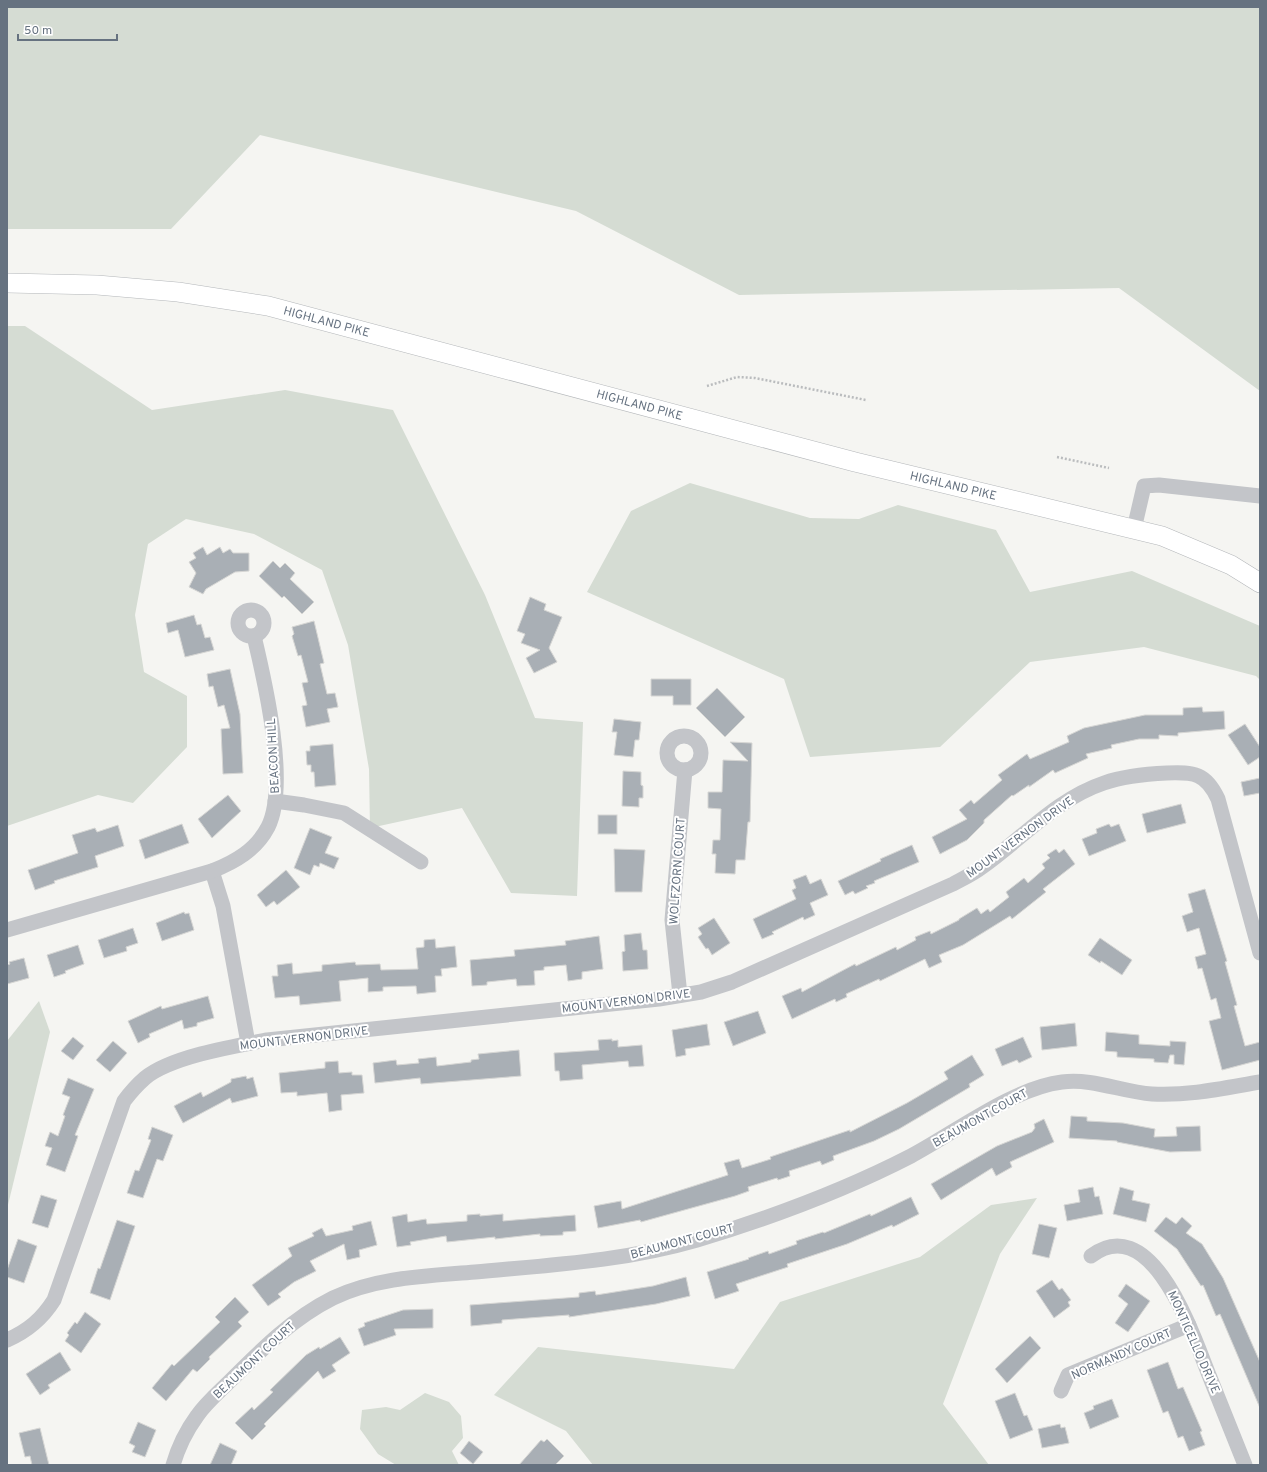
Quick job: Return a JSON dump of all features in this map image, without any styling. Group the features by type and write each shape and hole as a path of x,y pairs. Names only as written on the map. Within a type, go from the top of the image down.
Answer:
{"main road":[{"name":"HIGHLAND PIKE","path":"7,283 97,285 178,292 268,306 855,462 1162,536 1231,565 1260,583"}],"street":[{"path":"1134,529 1144,486 1159,485 1260,496"},
{"name":"BEACON HILL","path":"7,930 212,871 244,856 259,840 268,827 275,801 273,742 268,697 254,636"},
{"name":"WOLFZORN COURT","path":"680,995 672,920 684,770"},
{"name":"MOUNT VERNON DRIVE","path":"7,1340 28,1331 44,1315 54,1300 120,1110 134,1089 146,1078 174,1063 248,1043 526,1012 659,999 700,992 732,982 953,884 981,868 1050,812 1077,795 1103,783 1126,777 1150,774 1180,773 1196,775 1207,780 1212,787 1218,800 1260,953"},
{"path":"275,801 344,813 421,862"},
{"path":"212,871 222,906 248,1043"},
{"name":"BEAUMONT COURT","path":"173,1465 184,1437 204,1407 263,1348 291,1324 315,1307 337,1296 371,1284 407,1278 588,1262 638,1254 695,1240 846,1188 912,1155 1019,1094 1039,1087 1062,1082 1082,1082 1150,1094 1183,1094 1260,1082"},
{"name":"MONTICELLO DRIVE","path":"1091,1256 1099,1250 1116,1246 1127,1247 1139,1254 1153,1266 1169,1285 1189,1325 1245,1465"},
{"name":"NORMANDY COURT","path":"1061,1391 1068,1375 1189,1325"}],"path":[{"path":"707,386 737,377 755,378 866,400"},
{"path":"1057,457 1109,468"}],"shaded area":[{"path":"7,7 1260,7 1260,391 1119,288 739,295 576,211 260,135 171,229 7,229"},
{"path":"7,326 25,326 152,410 285,390 393,410 485,595 535,718 583,722 577,896 511,893 462,808 370,828 369,769 348,645 322,570 254,534 186,519 148,544 135,615 144,672 187,696 187,747 133,803 98,795 7,826"},
{"path":"690,483 810,518 859,519 898,505 996,530 1030,592 1132,571 1260,626 1260,680 1256,676 1144,647 1030,662 940,747 810,757 784,679 587,592 631,511"},
{"path":"39,1001 50,1032 7,1209 7,1041"},
{"path":"1037,1198 1000,1254 943,1404 989,1465 593,1465 566,1431 494,1395 538,1347 734,1369 780,1302 920,1257 991,1205"},
{"path":"425,1393 449,1402 461,1416 463,1438 452,1451 459,1465 396,1465 378,1454 360,1429 362,1410 386,1407 400,1410"}],"building":[{"path":"203,547 207,555 220,547 223,553 230,549 233,553 249,553 249,571 235,572 206,589 203,594 189,587 196,573 189,562 196,558 193,553"},
{"path":"273,561 280,568 285,563 295,573 290,579 314,602 302,614 284,596 282,598 259,576"},
{"path":"530,597 546,604 544,610 562,617 549,648 557,662 534,673 526,658 540,650 521,643 525,634 517,631"},
{"path":"194,615 197,625 201,624 205,638 210,637 214,650 185,657 178,630 168,633 166,623"},
{"path":"314,621 324,663 320,664 327,694 335,693 338,707 327,709 330,722 306,727 302,706 307,705 302,683 308,682 301,655 298,656 292,636 294,634 292,627"},
{"path":"230,669 240,714 243,773 223,774 221,729 230,728 224,705 218,707 213,686 209,687 207,674"},
{"path":"651,679 691,679 691,705 673,705 673,696 651,696"},
{"path":"717,688 745,717 725,737 696,708"},
{"path":"1202,707 1203,712 1224,711 1225,729 1178,733 1178,736 1159,735 1159,739 1139,739 1111,745 1112,748 1086,754 1088,758 1055,773 1053,770 1029,787 1029,785 1013,796 1012,795 984,820 984,823 967,840 940,854 932,837 967,819 959,810 971,800 974,804 1002,780 998,775 1027,754 1030,759 1069,742 1067,736 1084,728 1145,715 1183,715 1183,708"},
{"path":"614,719 641,722 639,740 635,740 633,757 614,755 617,732 612,732"},
{"path":"1245,724 1260,747 1260,757 1248,765 1228,735"},
{"path":"730,742 752,743 750,822 748,822 745,860 736,860 735,874 715,873 716,854 712,854 713,840 720,840 721,809 708,808 708,792 722,792 723,760 748,761"},
{"path":"333,744 336,785 315,787 314,772 311,772 311,765 307,765 306,751 310,751 310,746"},
{"path":"623,771 641,772 643,798 639,798 639,807 622,806"},
{"path":"1260,778 1260,793 1244,796 1241,782"},
{"path":"228,795 241,811 212,838 198,819"},
{"path":"1181,804 1186,823 1147,833 1142,814"},
{"path":"598,815 617,815 617,834 598,834"},
{"path":"182,824 189,843 145,859 139,840"},
{"path":"1109,824 1111,827 1119,824 1126,841 1089,856 1082,839 1097,833 1096,829"},
{"path":"118,825 124,846 95,856 98,867 54,881 55,883 35,890 28,870 78,853 72,835 95,828 97,832"},
{"path":"310,828 332,837 325,853 339,858 334,869 320,863 319,867 314,865 310,875 294,868"},
{"path":"912,845 919,862 874,881 875,883 866,886 868,888 855,894 853,891 845,895 838,881 881,861 880,859"},
{"path":"614,849 645,850 642,892 615,892"},
{"path":"1056,849 1059,853 1064,849 1075,864 1043,889 1046,892 1012,919 1010,916 963,945 939,955 942,962 929,968 925,959 880,981 879,979 846,994 847,997 836,1002 835,999 792,1019 782,996 801,988 802,992 855,964 856,966 896,947 897,950 916,940 915,937 930,931 931,934 959,920 977,908 981,914 988,909 990,912 1009,897 1006,892 1024,878 1028,883 1045,868 1042,864 1050,858 1047,855"},
{"path":"286,870 300,887 277,905 274,901 266,907 257,895"},
{"path":"806,875 810,884 821,879 828,895 810,903 815,915 804,920 803,917 772,932 774,934 762,939 753,919 796,899 792,890 796,888 793,880"},
{"path":"1205,889 1227,961 1225,962 1237,1005 1234,1006 1245,1046 1260,1042 1260,1060 1222,1070 1209,1021 1221,1018 1216,998 1211,1000 1202,968 1198,969 1195,957 1206,954 1199,928 1187,932 1182,916 1193,912 1188,894"},
{"path":"184,912 185,914 189,913 194,930 162,941 156,923"},
{"path":"714,918 730,943 712,955 698,937 702,934 698,928"},
{"path":"133,928 138,943 126,947 127,951 104,958 98,940"},
{"path":"641,933 643,950 647,950 648,969 623,971 622,952 625,951 624,935"},
{"path":"599,936 603,969 582,972 582,979 568,981 566,965 544,967 544,970 534,971 535,985 517,986 516,979 487,982 487,985 472,986 470,960 515,956 514,950 566,945 565,941"},
{"path":"1100,938 1132,960 1122,975 1101,961 1100,963 1088,955"},
{"path":"435,939 436,948 455,946 457,967 441,969 442,976 435,976 436,992 417,994 416,986 383,987 383,991 368,992 368,978 339,981 341,1001 300,1005 299,996 275,998 272,976 278,976 277,965 292,963 293,974 322,971 322,965 355,962 356,965 380,964 381,970 418,969 416,948 424,947 424,940"},
{"path":"78,945 84,964 54,977 47,955"},
{"path":"24,958 29,978 7,984 7,965 10,964 9,962"},
{"path":"208,996 214,1018 197,1023 197,1026 184,1029 182,1020 149,1034 150,1037 138,1043 128,1021 161,1006 162,1009"},
{"path":"758,1011 766,1033 733,1046 724,1022"},
{"path":"1075,1023 1077,1046 1042,1050 1040,1027"},
{"path":"707,1024 710,1045 685,1049 686,1055 676,1057 672,1030"},
{"path":"1106,1032 1139,1035 1139,1044 1170,1046 1170,1041 1186,1042 1184,1065 1174,1064 1174,1055 1170,1055 1168,1063 1154,1062 1154,1059 1117,1057 1117,1052 1105,1051"},
{"path":"73,1037 84,1046 73,1060 61,1051"},
{"path":"1023,1037 1032,1057 1019,1063 1017,1060 1002,1066 995,1049"},
{"path":"612,1039 612,1041 618,1040 618,1047 642,1045 644,1066 629,1067 628,1061 582,1065 583,1079 560,1081 559,1071 555,1071 554,1053 599,1050 598,1040"},
{"path":"113,1041 127,1053 110,1072 96,1060"},
{"path":"519,1050 521,1076 421,1084 420,1078 375,1083 373,1063 396,1060 397,1065 419,1063 418,1059 436,1057 437,1066 471,1062 471,1060 479,1059 478,1054"},
{"path":"972,1055 984,1075 969,1084 970,1087 899,1129 874,1141 833,1156 834,1160 822,1165 820,1161 789,1171 790,1176 778,1180 777,1178 748,1187 749,1191 735,1196 641,1222 640,1220 598,1228 594,1206 621,1201 622,1209 728,1175 724,1163 739,1159 742,1168 850,1130 850,1132 907,1103 948,1079 944,1072"},
{"path":"338,1061 339,1073 352,1072 352,1075 362,1075 364,1093 341,1095 342,1110 329,1112 327,1093 297,1096 297,1092 281,1093 279,1073 325,1068 325,1062"},
{"path":"246,1076 247,1079 253,1077 258,1096 232,1103 230,1098 183,1123 174,1106 201,1092 203,1097 231,1082 231,1079"},
{"path":"68,1078 94,1089 75,1135 78,1136 65,1172 46,1165 52,1148 45,1146 50,1132 58,1136 65,1116 63,1115 70,1097 62,1094"},
{"path":"1071,1116 1087,1117 1087,1121 1123,1123 1155,1129 1154,1137 1177,1136 1176,1127 1200,1126 1201,1151 1170,1152 1117,1141 1069,1138"},
{"path":"1044,1119 1054,1142 1010,1162 1012,1167 996,1176 992,1168 941,1200 931,1184 997,1146 1032,1132 1035,1128 1034,1124"},
{"path":"152,1127 173,1135 163,1161 157,1159 143,1198 127,1193 135,1170 139,1171 151,1140 148,1139"},
{"path":"1093,1187 1095,1197 1099,1196 1103,1214 1067,1221 1064,1205 1080,1202 1078,1190"},
{"path":"1120,1187 1134,1191 1132,1200 1150,1204 1146,1222 1113,1214"},
{"path":"41,1195 57,1200 48,1228 32,1223"},
{"path":"911,1197 919,1214 893,1227 892,1225 847,1244 787,1264 788,1267 736,1284 739,1291 715,1299 707,1272 749,1259 748,1258 768,1251 769,1254 797,1244 796,1241 823,1232 824,1233 870,1214 871,1216"},
{"path":"407,1214 408,1222 426,1219 427,1224 467,1221 467,1215 480,1214 480,1216 503,1214 503,1221 575,1215 576,1231 563,1232 563,1235 540,1236 540,1234 447,1242 446,1236 410,1242 411,1245 397,1247 392,1217"},
{"path":"1166,1217 1176,1224 1182,1217 1192,1226 1186,1233 1202,1244 1223,1278 1260,1362 1260,1408 1220,1314 1216,1316 1203,1285 1201,1286 1177,1249 1154,1231"},
{"path":"117,1220 135,1226 110,1300 90,1293"},
{"path":"371,1221 377,1245 359,1250 360,1257 347,1260 344,1244 310,1261 316,1271 294,1282 278,1294 281,1297 268,1306 252,1285 292,1256 288,1248 314,1236 312,1233 322,1228 326,1236 353,1230 352,1226"},
{"path":"1039,1224 1057,1228 1049,1258 1032,1254"},
{"path":"18,1239 37,1246 24,1283 7,1277 7,1270"},
{"path":"686,1277 690,1296 656,1304 569,1317 569,1315 502,1320 502,1323 471,1326 470,1305 579,1297 579,1293 595,1291 596,1295 653,1286"},
{"path":"1052,1280 1059,1290 1062,1288 1071,1300 1068,1302 1070,1306 1054,1318 1036,1291"},
{"path":"1126,1284 1150,1301 1128,1332 1115,1323 1128,1304 1118,1296"},
{"path":"235,1297 249,1312 238,1322 242,1326 209,1357 210,1359 197,1372 193,1369 166,1401 152,1388 172,1364 174,1366 220,1322 215,1317"},
{"path":"433,1309 433,1328 394,1329 396,1335 364,1346 358,1329 365,1326 364,1323 403,1310"},
{"path":"85,1312 101,1324 81,1353 65,1341 69,1335 67,1333 75,1322 77,1324"},
{"path":"1030,1336 1041,1348 1007,1383 995,1369"},
{"path":"340,1337 350,1353 332,1365 336,1371 323,1379 318,1371 264,1424 266,1426 252,1440 235,1423 252,1407 254,1410 273,1392 270,1390 306,1355 319,1347 320,1349"},
{"path":"60,1352 71,1370 48,1385 50,1388 40,1395 26,1374"},
{"path":"1168,1362 1178,1389 1183,1387 1202,1431 1200,1432 1205,1445 1189,1451 1183,1436 1178,1438 1168,1411 1163,1413 1147,1370"},
{"path":"1015,1393 1024,1416 1027,1415 1033,1430 1010,1439 995,1401"},
{"path":"1112,1399 1119,1417 1090,1429 1084,1413 1094,1409 1093,1406"},
{"path":"138,1422 156,1430 145,1457 132,1452 135,1446 129,1443"},
{"path":"1060,1424 1061,1428 1065,1427 1069,1443 1042,1448 1038,1429"},
{"path":"40,1428 49,1465 32,1465 30,1456 25,1457 19,1433"},
{"path":"547,1439 564,1456 555,1465 519,1465 541,1440 544,1442"},
{"path":"469,1441 483,1452 473,1464 460,1453"},
{"path":"220,1443 237,1451 231,1465 210,1465"}]}
